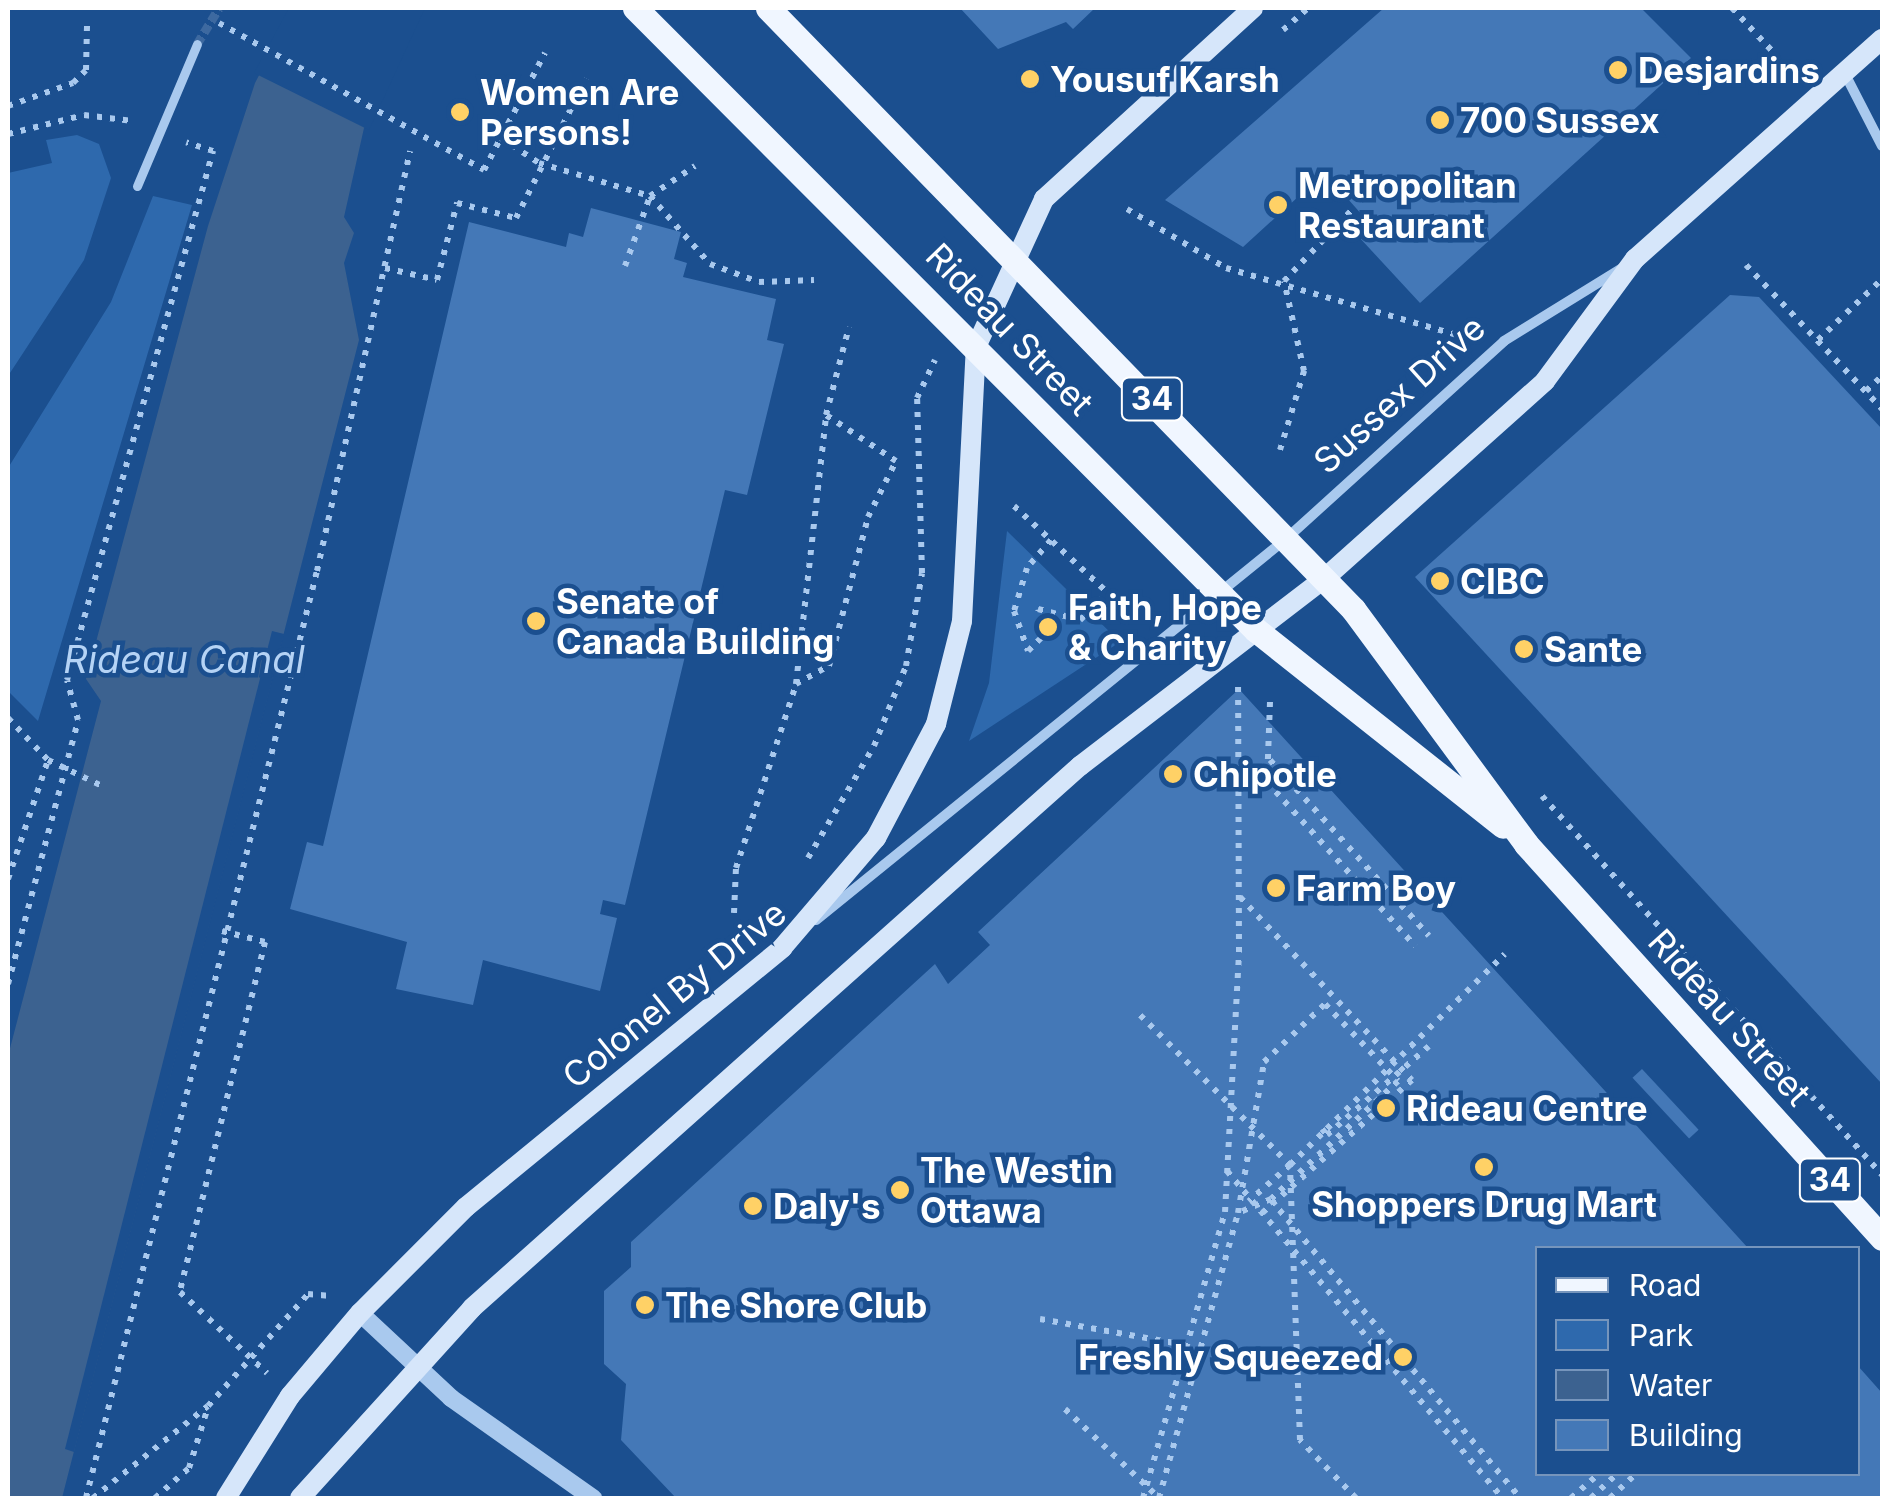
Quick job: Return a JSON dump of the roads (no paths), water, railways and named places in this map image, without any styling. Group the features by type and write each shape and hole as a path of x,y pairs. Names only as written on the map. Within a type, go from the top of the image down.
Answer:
{"main road":[{"name":"Rideau Street","path":"635,8 1256,630 1526,844"},
{"name":"Rideau Street","path":"768,8 1325,578 1389,649 1526,844 1882,1238"},
{"path":"782,948 876,838 936,724 964,606 976,347 1044,199 1253,8"},
{"name":"Sussex Drive","path":"1256,630 1325,578 1545,381 1635,259 1882,40"},
{"path":"300,1498 415,1364 1080,766 1256,630"},
{"name":"Colonel By Drive","path":"226,1498 290,1396 360,1312 466,1207 782,948"}],"street":[{"path":"138,186 197,44"},
{"path":"1845,74 1882,146"},
{"name":"Sussex Drive","path":"1219,593 1287,538 1504,341 1635,259"},
{"name":"Colonel By Drive","path":"782,948 1219,593"},
{"path":"360,1312 415,1364 593,1498"}],"water":[{"name":"Rideau Canal","path":"294,8 420,8 364,128 344,217 354,233 344,263 359,340 62,1498 8,1498 8,1056 101,701 86,679 208,226 255,83"}],"tunnel":[{"path":"197,44 219,8"}],"place":[{"name":"Desjardins","path":"1618,70"},
{"name":"Yousuf Karsh","path":"1030,79"},
{"name":"Women Are Persons!","path":"460,112"},
{"name":"700 Sussex","path":"1440,120"},
{"name":"Metropolitan Restaurant","path":"1278,205"},
{"name":"CIBC","path":"1440,581"},
{"name":"Senate of Canada Building","path":"536,621"},
{"name":"Faith, Hope & Charity","path":"1048,627"},
{"name":"Sante","path":"1524,649"},
{"name":"Chipotle","path":"1173,774"},
{"name":"Farm Boy","path":"1276,888"},
{"name":"Rideau Centre","path":"1386,1108"},
{"name":"Shoppers Drug Mart","path":"1484,1167"},
{"name":"The Westin Ottawa","path":"900,1190"},
{"name":"Daly's","path":"753,1206"},
{"name":"The Shore Club","path":"645,1305"},
{"name":"Freshly Squeezed","path":"1403,1357"}]}
